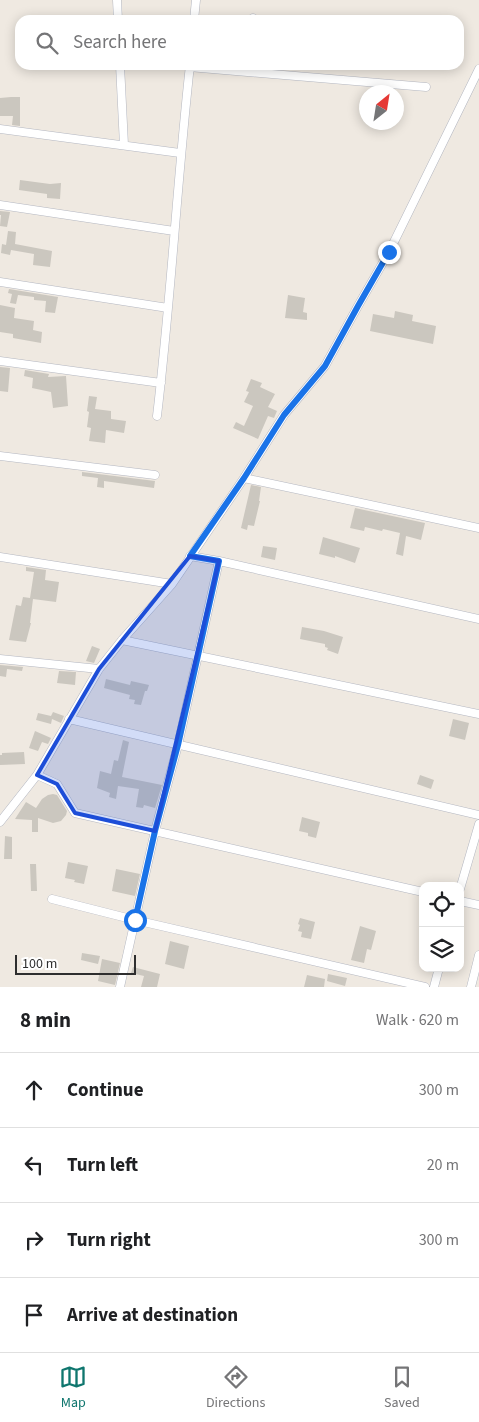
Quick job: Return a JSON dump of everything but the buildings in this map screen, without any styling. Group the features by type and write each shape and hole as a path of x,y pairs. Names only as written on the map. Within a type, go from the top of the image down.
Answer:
{"street":[{"path":"117,0 118,15"},
{"path":"194,15 196,0"},
{"path":"0,822 37,774 100,669 122,640 172,584 284,415 325,366 389,252 479,69"},
{"path":"120,70 124,145"},
{"path":"157,416 189,70"},
{"path":"260,70 426,87"},
{"path":"0,128 180,153"},
{"path":"0,205 174,231"},
{"path":"0,282 168,308"},
{"path":"0,361 161,383"},
{"path":"0,456 155,475"},
{"path":"244,478 479,528"},
{"path":"190,556 479,620"},
{"path":"0,557 172,584"},
{"path":"120,987 155,831 178,745 219,561"},
{"path":"122,640 479,714"},
{"path":"0,658 100,669"},
{"path":"69,719 479,815"},
{"path":"37,774 56,784 75,813 419,891"},
{"path":"462,882 479,824"},
{"path":"52,899 425,987"},
{"path":"464,902 479,905"},
{"path":"471,987 479,955"},
{"path":"434,987 438,972"}],"highlighted area":[{"path":"190,556 219,561 155,831 75,813 57,784 37,775 99,669"}],"route":[{"path":"135,920 155,831 178,745 219,561 190,556 244,478 284,415 325,366 389,252"}]}
